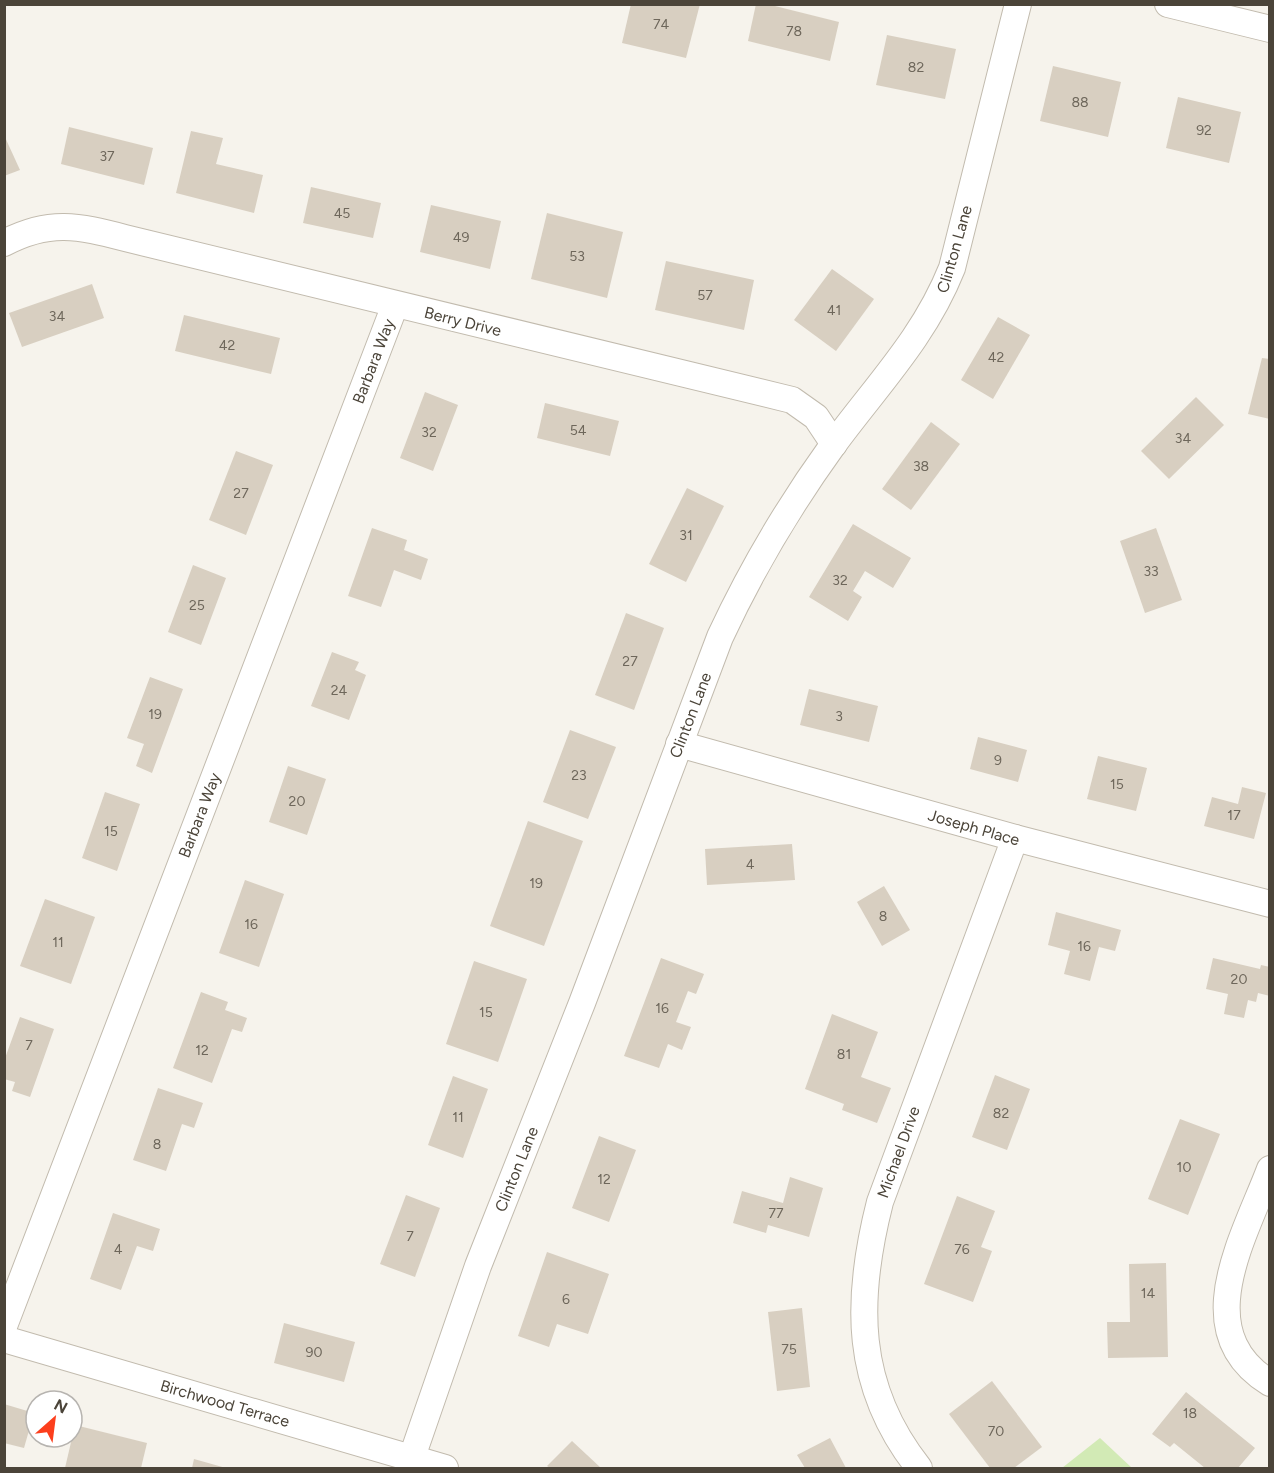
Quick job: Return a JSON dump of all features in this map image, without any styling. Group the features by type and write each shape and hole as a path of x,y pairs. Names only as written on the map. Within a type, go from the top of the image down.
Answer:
{"street":[{"name":"Clinton Lane","path":"412,1457 478,1266 582,1004 720,637 747,579 778,525 834,444 921,331 939,301 952,268 1018,4"},
{"path":"1168,4 1269,29"},
{"name":"Berry Drive","path":"4,243 22,233 49,226 76,226 792,400 816,417 834,444"},
{"name":"Barbara Way","path":"4,1326 395,304"},
{"name":"Joseph Place","path":"679,744 1015,838 1269,904"},
{"name":"Michael Drive","path":"919,1468 900,1445 883,1412 870,1374 864,1334 863,1291 869,1247 880,1202 1015,838"},
{"path":"1269,1169 1230,1274 1226,1319 1232,1343 1239,1357 1255,1374 1269,1383"},
{"name":"Birchwood Terrace","path":"4,1339 445,1468"}],"green space":[{"path":"1100,1438 1132,1468 1062,1468"}],"building":[{"path":"631,4 700,4 686,58 622,43"},
{"path":"756,4 767,4 839,22 830,61 748,41"},
{"path":"887,35 956,49 945,99 876,85"},
{"path":"1053,66 1121,82 1108,137 1040,121"},
{"path":"1178,97 1241,112 1229,163 1166,148"},
{"path":"69,127 153,148 144,185 61,164"},
{"path":"191,131 223,138 216,164 263,175 254,213 176,193"},
{"path":"4,135 20,170 4,176"},
{"path":"311,187 381,203 373,238 303,223"},
{"path":"431,205 501,221 490,269 420,252"},
{"path":"547,213 623,232 607,298 531,279"},
{"path":"666,261 754,280 744,330 655,310"},
{"path":"832,269 874,299 836,351 794,320"},
{"path":"92,284 104,318 22,347 9,313"},
{"path":"184,315 280,338 271,374 175,351"},
{"path":"998,317 1030,335 993,399 961,380"},
{"path":"1262,358 1270,359 1270,419 1248,414"},
{"path":"425,392 458,405 433,471 400,458"},
{"path":"1196,397 1224,425 1169,479 1141,451"},
{"path":"545,403 619,421 610,456 537,438"},
{"path":"931,422 960,444 911,510 882,489"},
{"path":"236,451 273,465 246,535 209,520"},
{"path":"687,488 724,506 686,582 649,564"},
{"path":"853,524 911,558 893,588 865,571 853,591 862,597 848,621 809,597"},
{"path":"372,528 407,540 404,550 428,559 421,580 394,570 381,607 348,596"},
{"path":"1156,528 1182,600 1145,613 1120,541"},
{"path":"193,565 226,578 201,645 168,632"},
{"path":"626,613 664,628 634,710 595,695"},
{"path":"332,652 359,662 355,670 366,675 349,720 311,706"},
{"path":"150,677 183,689 152,773 136,766 144,744 127,738"},
{"path":"809,689 878,706 869,742 800,725"},
{"path":"570,730 616,747 588,819 543,802"},
{"path":"978,737 1027,750 1018,782 970,769"},
{"path":"1098,756 1147,768 1136,811 1087,799"},
{"path":"288,766 326,779 307,835 269,822"},
{"path":"1242,787 1266,793 1254,839 1204,826 1212,797 1238,804"},
{"path":"105,792 140,804 117,871 82,858"},
{"path":"528,821 583,841 544,946 490,926"},
{"path":"792,844 795,880 707,885 705,849"},
{"path":"245,880 284,894 259,967 219,953"},
{"path":"884,886 910,930 882,946 857,902"},
{"path":"45,899 95,917 71,984 20,966"},
{"path":"1056,912 1121,930 1115,951 1099,947 1090,981 1064,974 1070,951 1048,945"},
{"path":"661,958 704,974 696,994 688,991 676,1022 691,1027 682,1050 668,1044 659,1068 624,1056"},
{"path":"1213,958 1260,969 1261,965 1270,967 1270,996 1258,993 1256,1002 1248,1000 1244,1018 1224,1014 1228,994 1206,989"},
{"path":"474,961 527,979 498,1062 446,1044"},
{"path":"201,992 228,1002 225,1010 247,1018 242,1032 232,1029 212,1083 173,1068"},
{"path":"832,1014 878,1032 861,1077 891,1088 877,1123 842,1110 844,1104 805,1089"},
{"path":"20,1017 54,1029 30,1097 12,1091 15,1082 4,1079 4,1061"},
{"path":"995,1075 1030,1089 1007,1150 972,1137"},
{"path":"453,1076 488,1089 463,1158 428,1145"},
{"path":"158,1088 203,1103 194,1128 182,1124 166,1171 133,1160"},
{"path":"1180,1119 1220,1134 1188,1215 1148,1199"},
{"path":"599,1136 636,1150 609,1222 572,1208"},
{"path":"790,1177 823,1188 809,1237 768,1225 766,1233 733,1223 742,1191 783,1203"},
{"path":"406,1195 440,1208 415,1277 380,1264"},
{"path":"957,1196 995,1211 981,1247 992,1251 973,1302 924,1284"},
{"path":"113,1213 160,1229 153,1251 137,1246 121,1290 90,1279"},
{"path":"547,1252 609,1274 588,1334 557,1324 549,1347 518,1336"},
{"path":"1166,1263 1168,1357 1108,1358 1107,1322 1130,1322 1129,1264"},
{"path":"802,1308 810,1387 777,1391 768,1312"},
{"path":"284,1323 355,1342 344,1382 274,1363"},
{"path":"992,1381 1042,1447 1014,1468 990,1468 949,1414"},
{"path":"1186,1392 1255,1448 1238,1468 1205,1468 1174,1443 1170,1447 1152,1434"},
{"path":"4,1404 24,1410 24,1448 4,1443"},
{"path":"84,1427 147,1443 141,1468 65,1468 69,1449 84,1449"},
{"path":"830,1438 846,1468 805,1468 797,1455"},
{"path":"572,1441 601,1468 550,1468 547,1466"},
{"path":"194,1459 226,1468 192,1468"}]}
